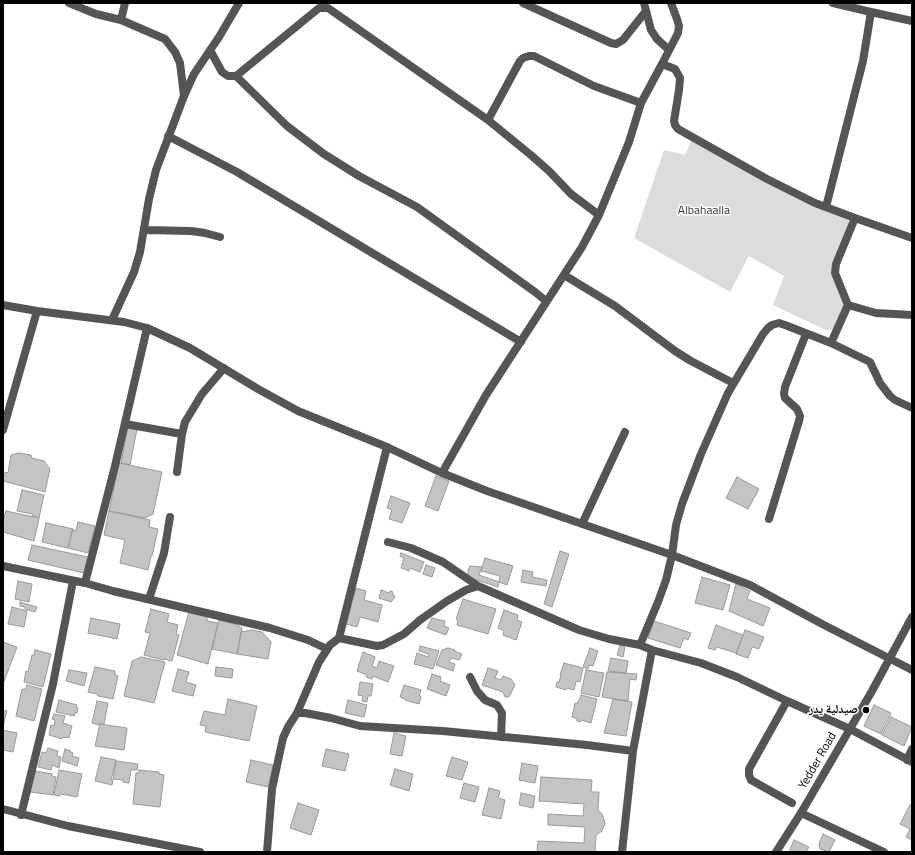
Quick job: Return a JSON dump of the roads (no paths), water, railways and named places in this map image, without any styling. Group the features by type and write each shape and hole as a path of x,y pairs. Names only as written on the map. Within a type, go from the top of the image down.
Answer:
{"street":[{"path":"69,3 96,14 121,20 165,39 172,47 180,63 184,96"},
{"path":"121,20 125,3"},
{"path":"112,320 134,272 145,230 149,199 156,170 184,96 194,74 239,3"},
{"path":"523,3 616,44 623,40 646,12"},
{"path":"644,3 654,34 669,50"},
{"path":"442,473 486,395 582,247 599,215 629,142 641,103 678,33 679,26 671,3"},
{"path":"833,3 853,5 872,12 912,21"},
{"path":"210,50 222,72 228,76 236,76 319,8 328,8 488,120 532,156 571,194 599,215"},
{"path":"826,207 863,61 872,12"},
{"path":"488,120 520,61 529,56 534,56 594,86 641,103"},
{"path":"662,64 675,69 680,78 674,121 678,129 767,179 826,207 912,238"},
{"path":"236,76 287,126 324,154 359,176 417,207 546,301"},
{"path":"168,136 237,172 521,342"},
{"path":"831,344 848,305 834,273 836,264 855,218"},
{"path":"145,230 184,231 205,233 220,237"},
{"path":"564,275 615,306 680,355 734,383"},
{"path":"3,305 37,311 112,320 147,328 190,348 298,411 387,447 442,473 487,491 672,555 750,585 912,670"},
{"path":"848,305 876,313 912,315"},
{"path":"3,430 37,311"},
{"path":"640,645 666,580 672,555 676,525 682,504 716,420 734,383 768,328 779,323 870,362 880,383 890,396 912,408"},
{"path":"86,583 147,328"},
{"path":"769,519 800,416 797,409 785,398 785,387 806,334"},
{"path":"177,472 185,422 202,394 224,368"},
{"path":"125,424 182,434"},
{"path":"582,524 625,432"},
{"path":"266,852 272,790 280,751 288,726 297,713 311,684 319,662 332,643 339,638 387,447"},
{"path":"150,599 164,553 170,517"},
{"path":"388,542 411,548 443,562 478,586 579,630 609,639 640,645 652,650 701,663 737,677 850,729 910,761 912,749"},
{"path":"3,566 86,583 113,591 270,628 308,640 327,649"},
{"path":"21,815 53,684 73,581"},
{"path":"339,638 377,646 383,645 404,634 420,620 466,590 478,586"},
{"name":"Yedder Road","path":"776,852 801,813 850,729 912,617"},
{"path":"622,852 634,750 652,650"},
{"path":"470,678 477,692 485,700 497,705 502,713 501,737"},
{"path":"787,701 749,770 749,775 751,780 792,803"},
{"path":"297,713 331,718 360,726 443,731 634,750"},
{"path":"3,809 21,815 68,826 200,852"},
{"path":"801,813 884,852"}],"place":[{"name":"صيدلية يدر","path":"866,710"}],"park label":[{"name":"Albahaalla","path":"704,211"}]}
